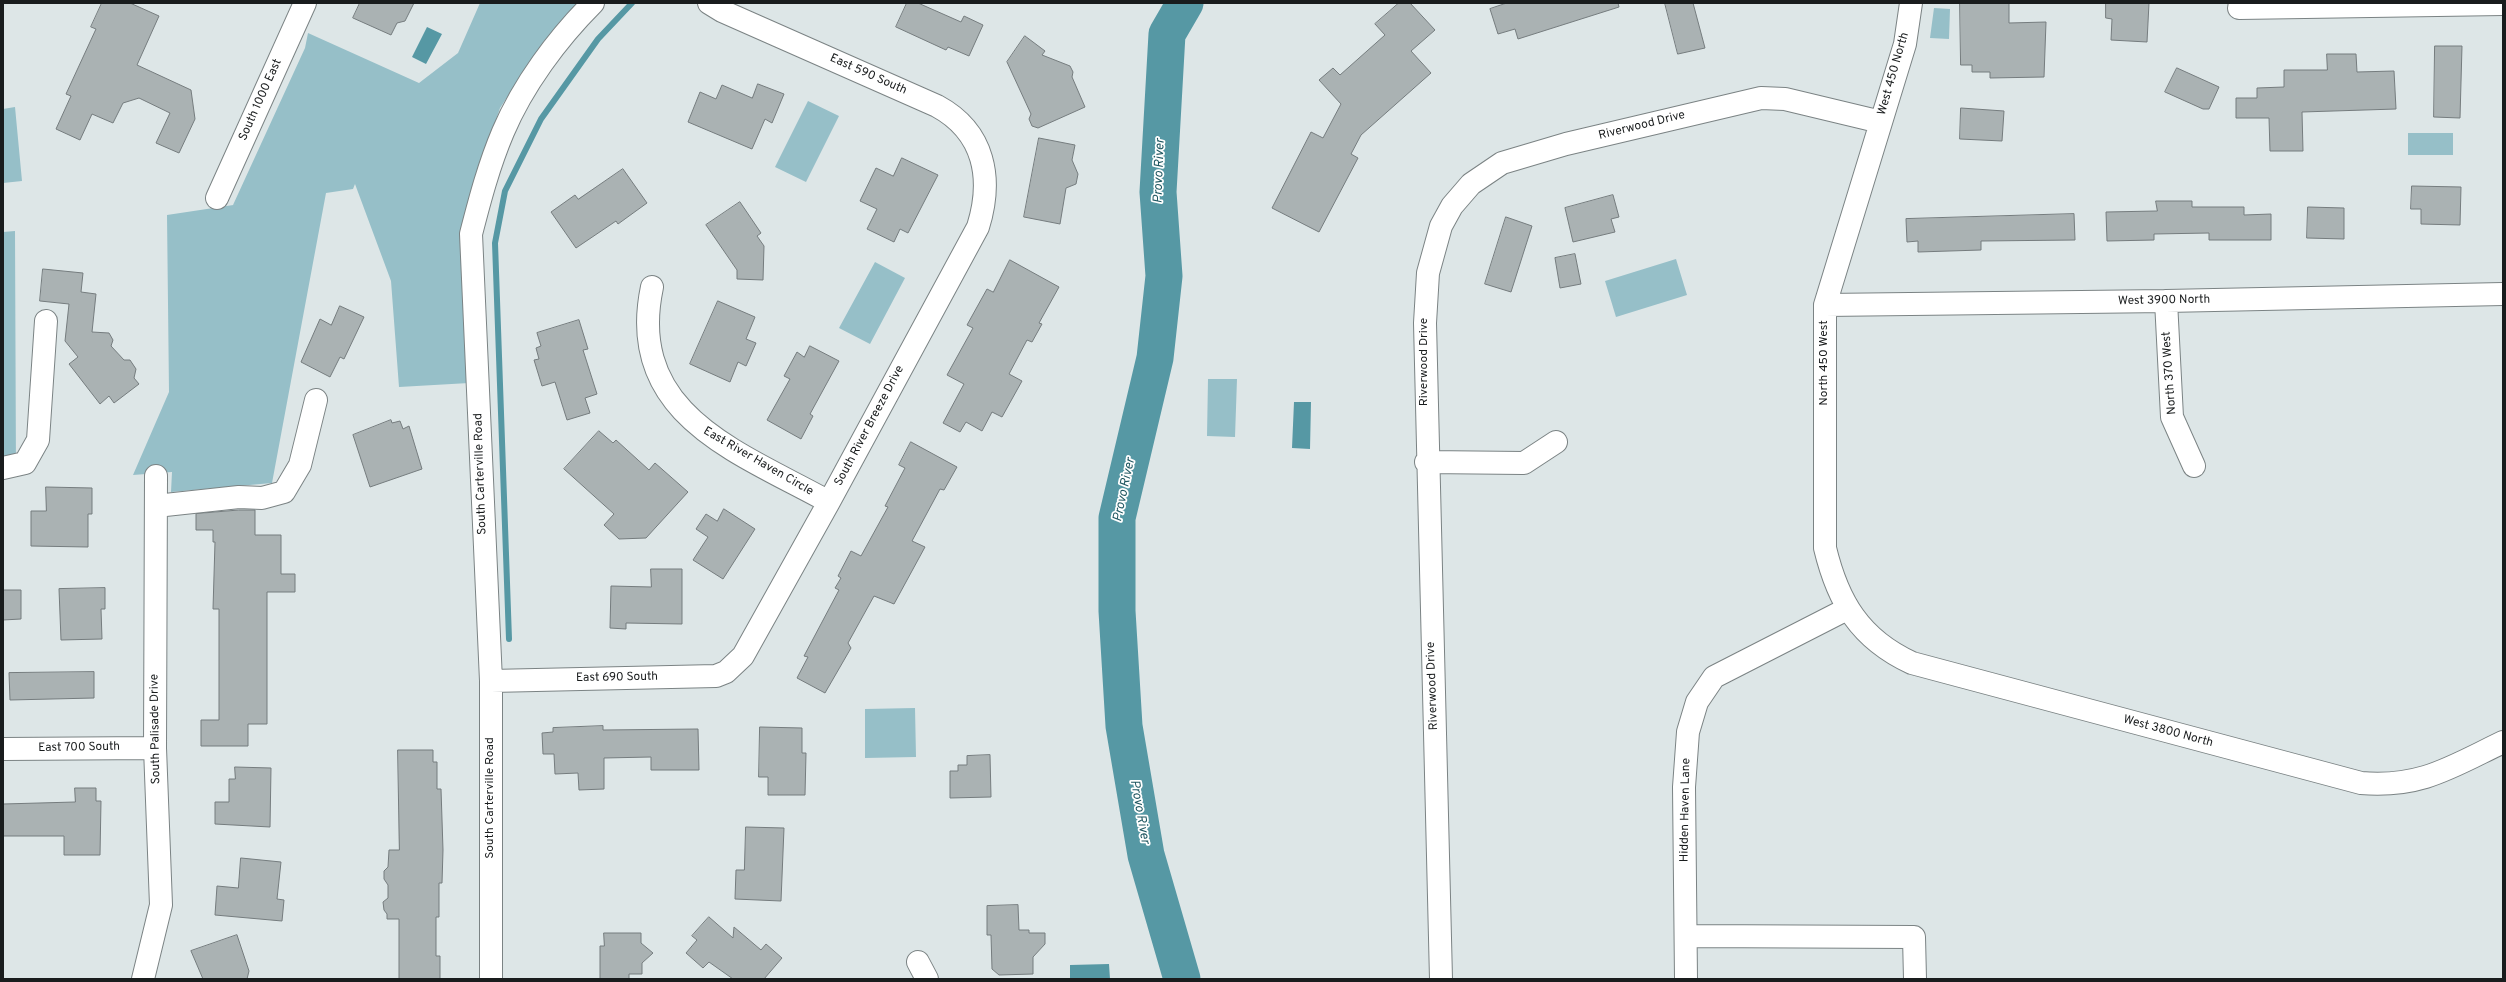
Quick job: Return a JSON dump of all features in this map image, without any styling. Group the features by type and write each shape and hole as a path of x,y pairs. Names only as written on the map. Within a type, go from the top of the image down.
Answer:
{"street":[{"name":"South 1000 East","path":"216,198 305,3"},
{"name":"South Carterville Road","path":"491,979 491,680 472,234 484,182 503,132 525,90 552,52 593,3"},
{"name":"East 590 South","path":"710,3 729,14 939,107 958,122 972,139 985,171 986,186"},
{"name":"West 450 North","path":"1881,122 1905,44 1911,3"},
{"path":"2239,8 2503,4"},
{"name":"Riverwood Drive","path":"1441,979 1426,462 1424,323 1428,273 1441,226 1452,206 1471,184 1486,172 1520,157 1747,100 1785,99 1881,122"},
{"name":"North 450 West","path":"1847,609 1831,573 1825,548 1825,305 1881,122"},
{"name":"South River Breeze Drive","path":"739,660 829,502 978,227 985,204 986,186"},
{"name":"East River Haven Circle","path":"652,287 647,311 649,350 660,378 674,402 688,418 709,436 829,502"},
{"name":"West 3900 North","path":"1825,305 2166,301 2503,294"},
{"name":"North 370 West","path":"2166,301 2172,418 2194,466"},
{"path":"3,468 25,463 38,440 46,321"},
{"path":"156,506 239,497 262,498 284,492 300,465 316,400"},
{"path":"1426,462 1524,463 1556,442"},
{"name":"South Palisade Drive","path":"143,979 161,905 155,748 156,476"},
{"name":"West 3800 North","path":"1847,609 1872,638 1895,655 1912,663 2361,783 2385,785 2413,782 2444,771 2503,742"},
{"name":"Hidden Haven Lane","path":"1686,979 1684,787 1688,732 1697,702 1714,677 1847,609"},
{"name":"East 690 South","path":"491,680 716,676 739,660"},
{"name":"East 700 South","path":"3,749 155,748"},
{"path":"1686,936 1914,937 1915,979"}],"shaded area":[{"path":"480,3 581,3 544,41 500,108 469,201 469,383 399,387 391,281 355,184 353,189 326,193 272,483 171,492 172,472 133,475 169,392 167,215 240,204 233,205 305,48 308,33 419,83 458,53"},
{"path":"1934,8 1950,9 1949,39 1930,38"},
{"path":"427,27 442,34 426,64 412,57"},
{"path":"808,101 839,116 806,182 775,167"},
{"path":"15,107 22,181 3,183 3,109"},
{"path":"2408,133 2453,133 2453,155 2408,155"},
{"path":"15,231 16,477 3,477 3,232"},
{"path":"1676,259 1687,295 1616,317 1605,281"},
{"path":"875,262 905,278 870,344 839,328"},
{"path":"1208,379 1237,379 1235,437 1207,436"},
{"path":"1294,402 1311,402 1310,449 1292,448"},
{"path":"915,708 916,757 865,758 865,709"},
{"path":"1109,964 1110,979 1070,979 1070,965"}],"building":[{"path":"102,3 130,3 159,16 137,65 191,90 195,119 179,153 156,143 170,113 139,98 123,103 113,123 92,114 80,140 56,129 71,96 66,94 96,29 91,27"},
{"path":"360,3 414,3 405,21 397,23 391,35 353,18"},
{"path":"907,3 918,3 961,22 964,16 983,25 969,56 948,47 946,50 896,27"},
{"path":"1399,3 1410,3 1435,30 1411,51 1431,73 1361,135 1351,154 1358,158 1319,232 1272,208 1311,132 1323,138 1341,104 1319,80 1333,68 1340,75 1385,35 1375,24"},
{"path":"1507,3 1618,3 1619,7 1518,39 1515,29 1498,34 1490,9"},
{"path":"1665,3 1693,3 1705,48 1678,54"},
{"path":"1960,3 2009,3 2009,23 2046,22 2044,77 1990,78 1990,72 1972,72 1972,65 1961,65"},
{"path":"2106,3 2149,3 2147,42 2111,40 2112,19 2106,18"},
{"path":"1025,36 1045,51 1042,55 1070,66 1073,72 1072,77 1085,107 1038,128 1032,126 1029,119 1031,114 1007,62"},
{"path":"2435,46 2462,46 2460,118 2434,117"},
{"path":"2327,54 2356,54 2357,72 2394,71 2396,109 2302,112 2303,151 2270,151 2269,118 2236,118 2236,98 2257,98 2257,88 2284,87 2284,70 2327,70"},
{"path":"2177,68 2219,87 2209,109 2203,109 2165,92"},
{"path":"758,84 784,94 772,123 765,119 752,149 688,122 700,92 716,99 722,85 752,98"},
{"path":"1961,108 2004,111 2002,141 1960,139"},
{"path":"1039,138 1075,145 1072,160 1078,174 1076,184 1066,188 1060,224 1024,217"},
{"path":"902,158 938,175 908,233 900,229 894,242 867,229 877,209 860,201 876,168 893,176"},
{"path":"623,169 647,203 618,224 616,221 576,248 551,212 575,195 578,199"},
{"path":"2412,186 2461,187 2460,225 2421,224 2421,209 2411,209"},
{"path":"1613,195 1619,217 1611,219 1615,232 1573,242 1565,208"},
{"path":"2156,201 2192,201 2192,207 2244,207 2244,215 2271,214 2271,240 2209,240 2209,233 2154,234 2154,240 2107,241 2106,212 2157,211"},
{"path":"740,202 761,233 757,236 764,246 763,280 737,279 737,270 706,225"},
{"path":"2308,207 2344,208 2344,239 2307,238"},
{"path":"2074,214 2075,240 1981,241 1981,250 1918,252 1918,241 1907,242 1906,219"},
{"path":"1506,217 1532,226 1511,292 1485,284"},
{"path":"1575,254 1581,284 1560,288 1555,258"},
{"path":"1010,260 1059,287 1039,323 1042,324 1032,342 1027,340 1009,374 1022,381 1002,417 992,412 982,431 966,422 960,432 943,423 964,384 947,375 973,328 967,325 987,289 993,292"},
{"path":"43,269 83,273 81,292 96,294 92,332 109,333 113,340 111,346 124,360 130,360 136,369 134,378 139,384 114,403 109,396 100,404 69,364 78,357 65,341 69,304 40,301"},
{"path":"718,301 755,317 746,339 756,343 746,366 738,362 730,382 690,364"},
{"path":"340,306 364,317 344,359 340,357 330,377 301,362 320,319 331,325"},
{"path":"579,320 588,349 583,350 597,394 585,398 590,413 567,420 555,382 542,386 534,360 539,359 536,348 541,346 537,333"},
{"path":"810,346 839,361 810,414 813,416 801,439 767,420 790,379 784,376 797,352 804,357"},
{"path":"391,420 392,423 400,421 403,429 409,426 422,469 370,487 353,435"},
{"path":"599,431 613,443 616,440 649,470 655,463 688,492 646,538 619,539 604,525 614,514 564,469"},
{"path":"911,442 957,467 944,490 940,489 912,541 925,547 894,604 874,596 848,643 851,648 825,693 797,678 808,657 804,656 839,590 835,588 841,578 838,576 851,551 861,556 888,507 885,506 905,468 899,465"},
{"path":"46,487 92,488 92,514 88,514 88,547 31,546 31,511 46,511"},
{"path":"724,509 755,529 723,579 693,560 708,537 696,529 706,514 717,521"},
{"path":"255,510 255,535 281,535 281,574 295,574 295,592 267,592 267,724 248,724 248,746 201,746 201,720 219,720 219,609 213,609 215,542 213,542 213,530 196,530 196,514"},
{"path":"651,569 682,569 682,624 626,623 626,629 610,628 611,586 651,587"},
{"path":"105,588 105,609 101,609 102,639 61,640 59,589"},
{"path":"3,590 21,590 21,619 3,620"},
{"path":"94,672 94,698 10,700 9,673"},
{"path":"603,726 603,730 698,729 699,770 651,770 651,757 604,758 604,789 579,790 578,773 555,774 554,754 543,754 542,733 553,732 553,728"},
{"path":"760,727 802,728 802,753 806,753 805,795 768,795 768,777 759,777"},
{"path":"398,750 433,750 433,762 437,762 437,789 441,789 443,850 442,883 439,883 439,917 436,917 436,956 440,956 440,979 399,979 399,919 387,919 387,914 384,910 383,902 388,898 388,885 384,879 384,871 388,867 389,850 399,850"},
{"path":"990,755 991,797 950,798 950,771 958,771 958,765 967,765 967,756"},
{"path":"235,767 271,768 270,827 215,824 215,802 229,802 229,779 235,779"},
{"path":"75,788 96,788 96,801 101,801 100,855 64,855 64,836 3,836 3,804 75,802"},
{"path":"746,827 784,828 781,901 735,899 736,870 744,870"},
{"path":"241,858 281,862 277,899 284,900 282,921 215,915 217,886 238,888"},
{"path":"1018,905 1019,930 1029,930 1029,933 1045,933 1045,944 1033,957 1033,974 999,975 992,969 991,935 987,935 987,906"},
{"path":"709,917 733,938 734,927 761,950 766,944 782,958 764,979 733,979 709,962 703,968 686,953 697,940 692,936"},
{"path":"604,933 641,933 641,943 653,953 642,963 642,974 629,974 629,979 600,979 600,946 604,946"},
{"path":"237,935 249,971 247,979 203,979 191,951"}],"waterway":[{"path":"509,639 495,243 505,191 541,119 598,39 632,3"},
{"name":"Provo River","path":"1182,979 1146,855 1124,726 1117,611 1117,518 1155,358 1164,276 1158,192 1167,34 1185,3"}]}
